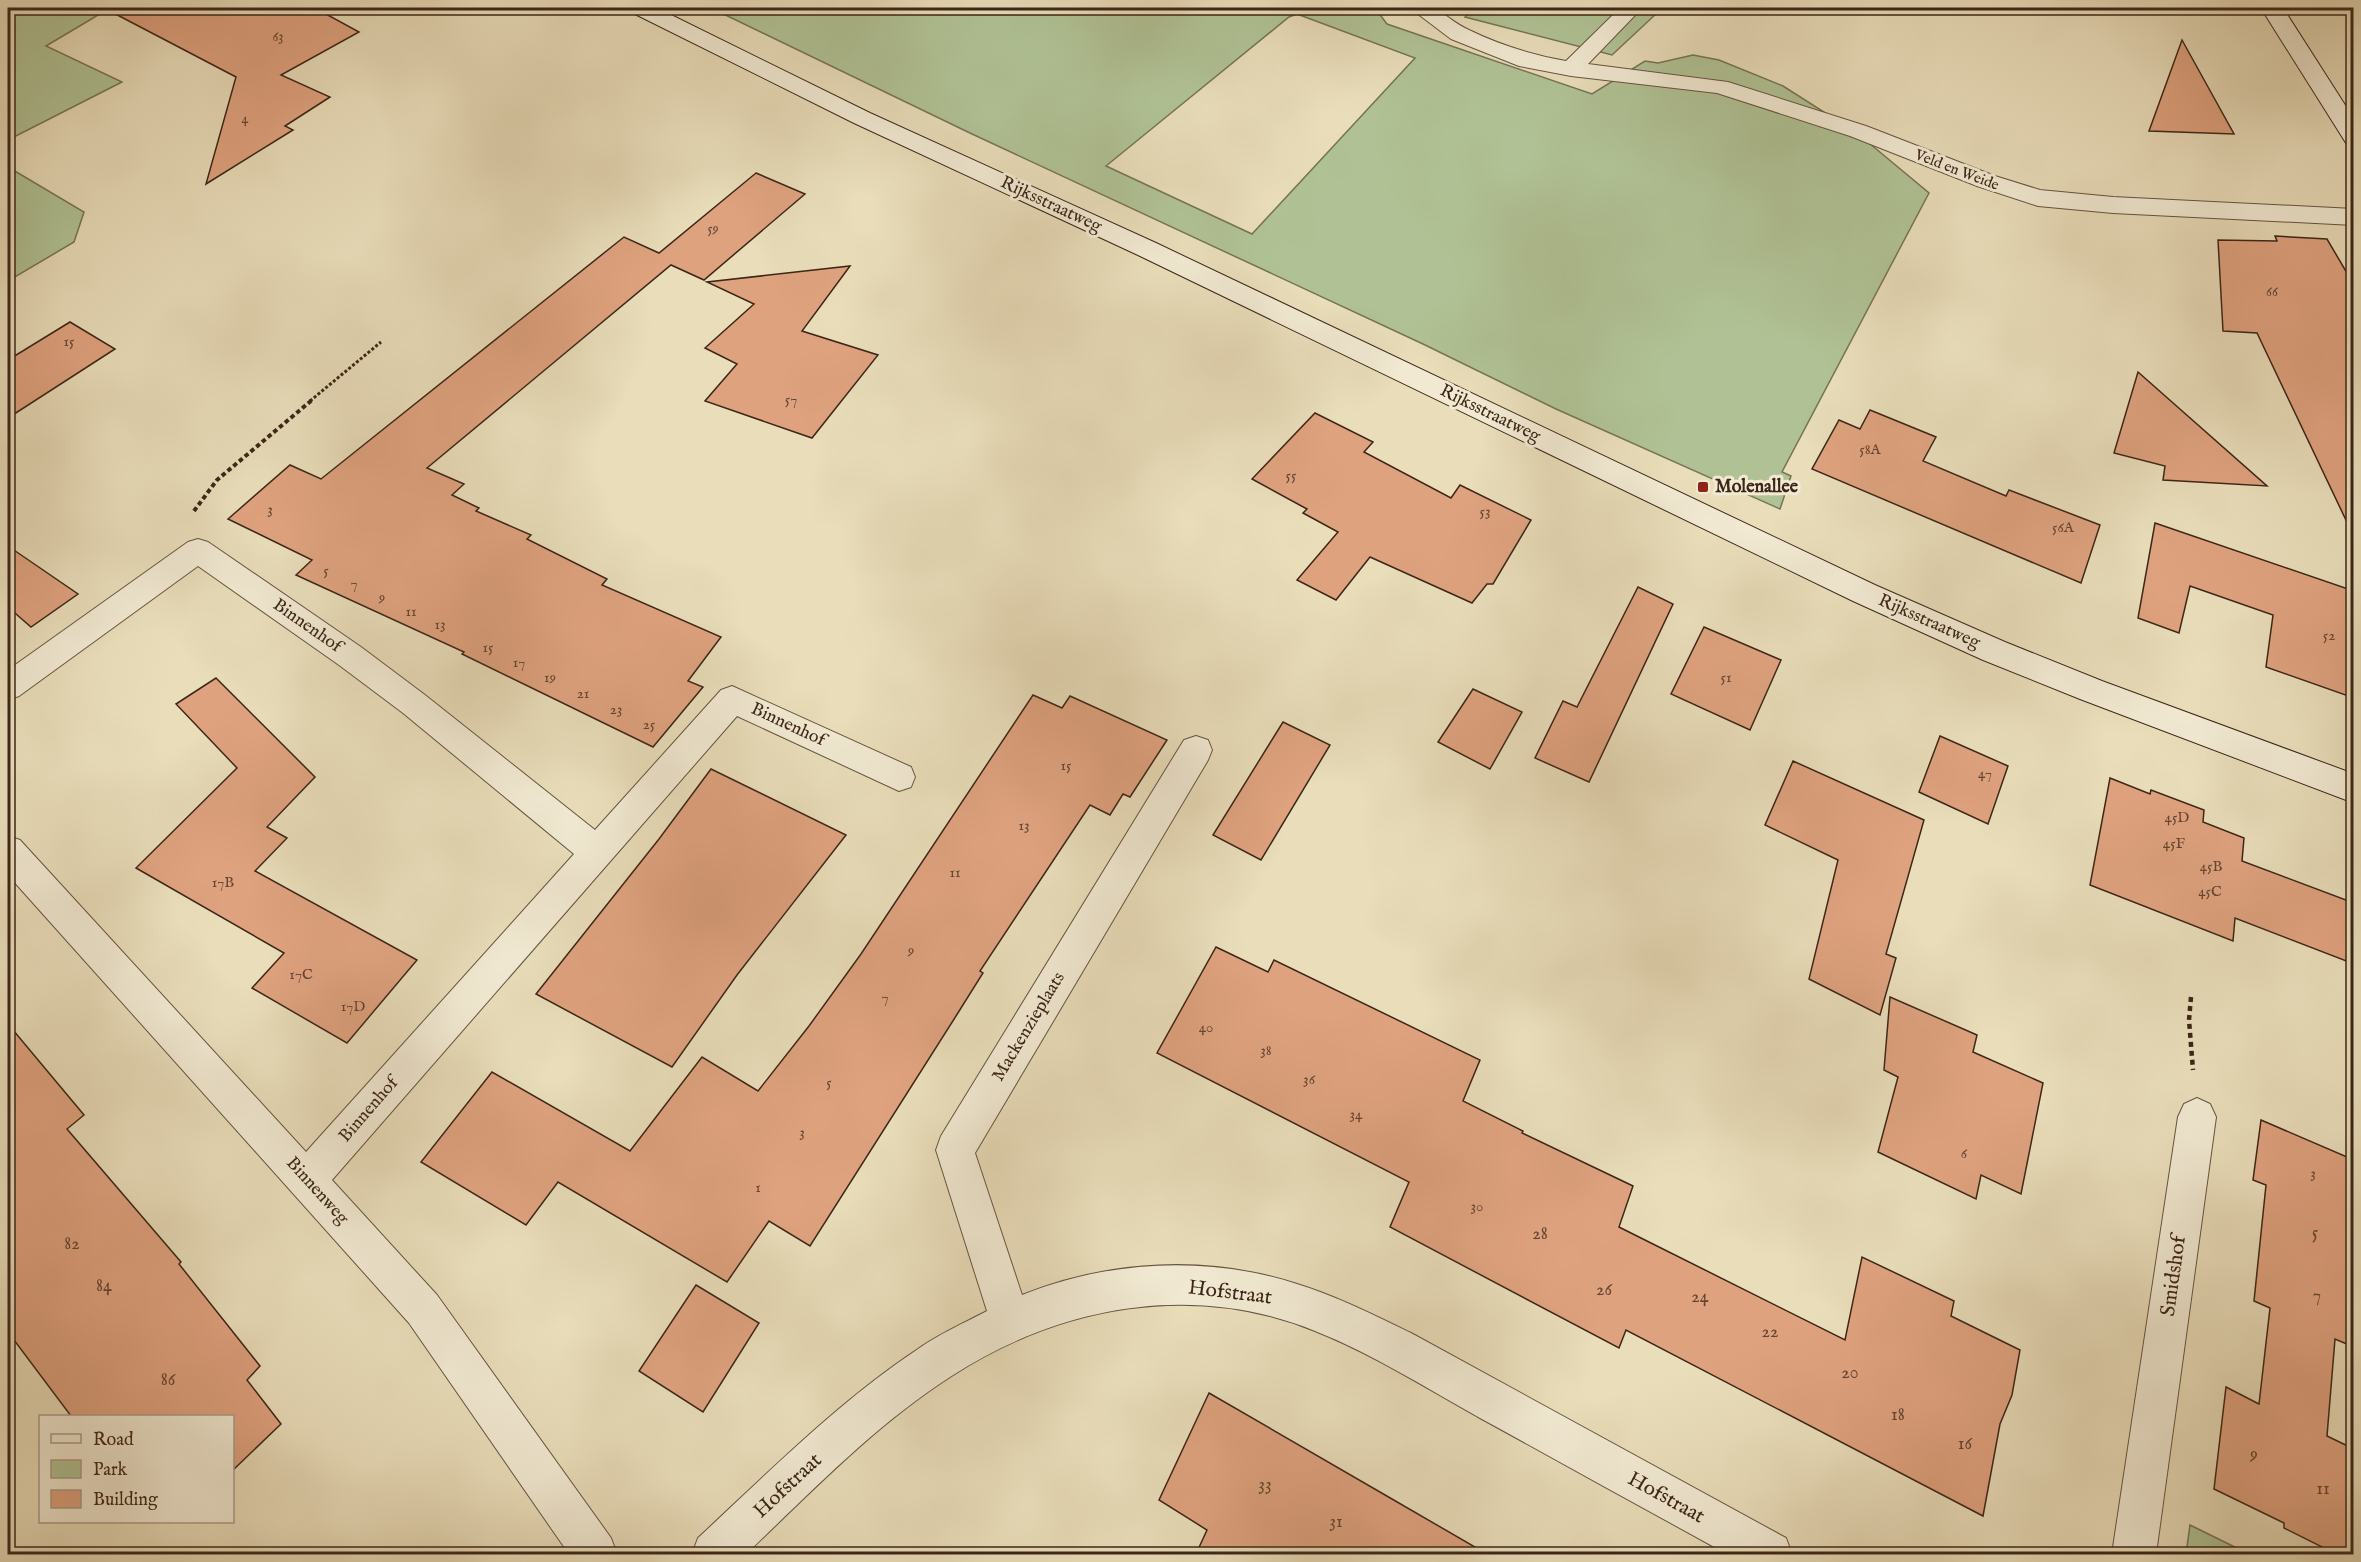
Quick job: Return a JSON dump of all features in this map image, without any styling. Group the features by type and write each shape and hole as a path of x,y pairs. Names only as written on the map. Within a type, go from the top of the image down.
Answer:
{"street":[{"name":"Rijksstraatweg","path":"641,8 862,118 1148,249 1864,593 1994,651 2091,690 2354,789"},
{"name":"Veld en Weide","path":"1422,8 1459,34 1489,48 1527,61 1571,69 1681,81 1730,89 1858,131 1996,185 2038,198 2113,205 2354,217"},
{"path":"1571,69 1632,8"},
{"path":"2272,8 2354,138"},
{"path":"8,687 198,550"},
{"name":"Binnenhof","path":"198,550 350,656 414,704 597,852"},
{"name":"Binnenhof","path":"307,1180 732,699 899,777"},
{"name":"Mackenzieplaats","path":"1010,1320 955,1149 1196,750"},
{"name":"Binnenweg","path":"8,851 423,1309 595,1554"},
{"name":"Smidshof","path":"2134,1554 2197,1117"},
{"name":"Hofstraat","path":"714,1554 857,1422 931,1365 1010,1320 1045,1306 1117,1288 1197,1286 1235,1289 1284,1300 1339,1319 1396,1348 1770,1554"}],"path":[{"path":"198,550 187,526 196,506 216,480 381,342"},
{"path":"2191,997 2189,1020 2197,1117"}],"green space":[{"path":"8,8 110,8 46,46 122,82 8,140"},
{"path":"711,8 1375,8 1387,24 1592,94 1645,61 1658,63 1693,55 1719,60 1783,86 1857,133 1929,193 1782,472 1791,476 1780,509 1556,409 1423,344 972,134","holes":["1297,14 1415,58 1252,234 1106,166 1289,17"]},
{"path":"1473,8 1657,8 1657,13 1612,55 1465,17"},
{"path":"8,167 84,212 74,242 8,281"},
{"path":"2190,1525 2249,1554 2186,1554"}],"building":[{"path":"104,8 315,8 359,32 281,75 330,97 285,126 293,130 206,184 236,77"},
{"path":"2182,40 2234,134 2149,131"},
{"path":"756,173 805,194 704,280 671,265 427,468 464,484 452,495 479,508 476,511 531,535 527,539 607,579 602,585 721,637 688,681 703,687 653,747 462,654 464,652 296,575 312,560 228,519 290,465 321,479 624,237 659,253"},
{"path":"2275,236 2327,239 2354,285 2354,537 2257,333 2223,331 2218,240 2277,241"},
{"path":"850,266 802,331 878,355 812,438 705,401 737,364 705,348 754,304 707,282"},
{"path":"70,322 115,349 8,418 8,360"},
{"path":"2138,372 2267,486 2163,480 2165,466 2114,453"},
{"path":"1870,410 1936,437 1923,461 2006,496 2009,490 2100,525 2081,583 1812,469 1839,420 1860,429"},
{"path":"1315,413 1373,442 1364,452 1451,498 1460,485 1531,520 1493,584 1487,584 1472,603 1370,557 1336,600 1297,580 1338,532 1303,513 1307,509 1252,479"},
{"path":"2155,523 2354,591 2354,698 2266,667 2273,615 2190,586 2179,633 2138,618"},
{"path":"8,546 78,594 31,627 8,607"},
{"path":"1638,587 1673,604 1589,782 1535,758 1563,701 1577,707"},
{"path":"1704,627 1781,660 1750,730 1671,694"},
{"path":"216,678 315,777 267,827 287,838 255,871 417,960 347,1043 252,988 284,953 136,868 237,768 176,704"},
{"path":"1473,689 1522,712 1490,769 1438,742"},
{"path":"1033,695 1062,708 1070,696 1167,740 1130,797 1123,794 1110,815 1090,805 980,971 983,973 810,1246 769,1221 727,1282 558,1182 526,1225 421,1162 492,1072 630,1151 702,1057 758,1091 861,954"},
{"path":"1283,722 1330,745 1261,860 1213,835"},
{"path":"1940,736 2008,766 1988,824 1919,792"},
{"path":"1793,761 1924,820 1886,954 1896,958 1880,1015 1809,979 1838,860 1765,825"},
{"path":"711,769 846,835 737,975 672,1067 536,994 659,839"},
{"path":"2110,778 2150,794 2151,790 2204,810 2203,822 2244,838 2242,861 2354,903 2354,964 2235,918 2233,941 2090,885"},
{"path":"1216,947 1268,972 1274,960 1480,1060 1463,1101 1523,1131 1522,1133 1633,1186 1619,1227 1845,1340 1862,1257 1954,1301 1951,1316 2020,1350 2012,1395 2000,1424 1983,1516 1626,1330 1619,1348 1390,1227 1409,1182 1157,1053"},
{"path":"1890,997 1977,1035 1973,1052 2043,1083 2021,1194 1981,1175 1976,1199 1878,1152 1898,1077 1884,1070"},
{"path":"8,1024 84,1115 67,1129 181,1262 179,1264 260,1366 247,1380 281,1424 234,1469 234,1415 70,1415 8,1332"},
{"path":"2261,1120 2354,1160 2354,1347 2335,1339 2327,1436 2354,1449 2354,1554 2336,1554 2284,1528 2284,1523 2214,1489 2226,1387 2259,1404 2270,1308 2254,1301 2266,1185 2253,1180"},
{"path":"696,1285 759,1323 703,1412 639,1371"},
{"path":"1209,1393 1487,1554 1196,1554 1207,1530 1159,1500"}],"place":[{"name":"Molenallee","path":"1703,487"}]}
